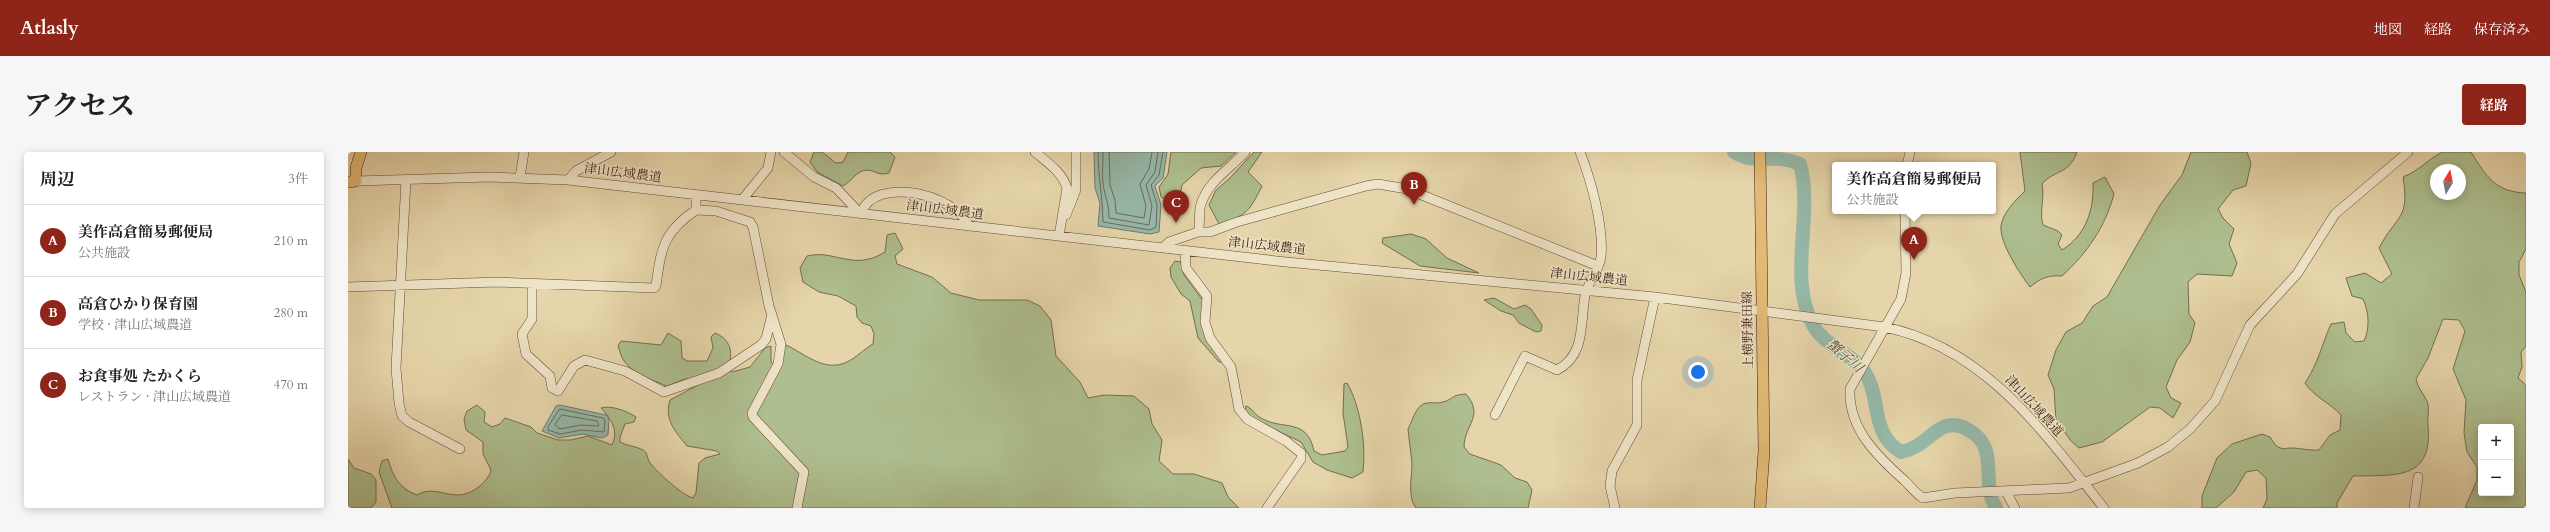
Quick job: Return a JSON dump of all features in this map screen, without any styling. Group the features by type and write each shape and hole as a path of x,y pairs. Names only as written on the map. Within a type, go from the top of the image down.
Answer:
{"main road":[{"path":"352,181 361,152"},
{"name":"上横野兼田線","path":"1760,156 1764,451 1760,508"}],"street":[{"path":"520,177 524,152"},
{"path":"568,180 576,171 611,152"},
{"path":"742,200 768,168 771,152"},
{"path":"784,152 806,172 846,195 858,213 876,196 894,193 920,193 928,195 962,214 969,226"},
{"path":"1035,152 1059,172 1065,181 1066,188 1059,233"},
{"path":"1059,233 1076,190 1076,152"},
{"path":"1198,232 1198,216 1206,190 1216,178 1246,152"},
{"path":"1495,415 1525,356 1557,370 1570,360 1580,343 1587,290 1601,258 1599,226 1588,176 1580,152"},
{"path":"1908,162 1910,152"},
{"path":"1905,214 1905,287 1895,310 1850,389 1853,417 1877,456 1923,498 1984,491 2006,492 2069,488 2084,484 2138,463 2168,447 2205,415 2221,391 2250,325 2297,274 2335,214 2408,152"},
{"name":"津山広域農道","path":"352,181 520,177 568,180 969,226 1059,233 1185,250 1655,297 1762,309 1884,327 1906,333 1938,346 1976,368 1994,381 2015,400 2040,427 2104,508"},
{"path":"406,180 402,285 396,368 399,403 402,416 460,449"},
{"path":"1164,247 1169,242 1198,232 1210,232 1237,222 1378,184 1407,189 1598,266"},
{"path":"696,195 696,210"},
{"path":"348,287 532,283 654,288 656,286 661,251 668,234 682,220 696,210 716,211 750,222 753,227 772,314 780,338 780,355 772,378 752,413 753,417 804,472 797,508"},
{"path":"1185,250 1186,268 1207,296 1206,322 1210,338 1231,367 1239,409 1247,419 1286,441 1301,453 1300,459 1266,508"},
{"path":"532,283 532,319 522,334 526,354 546,371 550,376 552,388 558,392 574,366 585,360 625,371 658,389 670,391 719,373 760,345 766,339 772,314"},
{"path":"1615,508 1610,486 1612,471 1637,425 1637,380 1655,297"},
{"path":"2414,508 2418,477"},
{"path":"2006,492 2015,508"},
{"path":"1920,508 1923,498"}],"green space":[{"path":"814,152 822,152 836,163 843,162 848,152 890,152 895,157 889,173 883,174 867,170 863,171 843,186 817,172 810,162"},
{"path":"1171,152 1236,152 1221,166 1201,168 1182,185 1179,199 1171,202 1161,197 1159,187 1168,174"},
{"path":"1254,152 1262,152 1248,172 1262,186 1254,202 1246,211 1236,218 1219,224 1209,205 1216,190 1229,179"},
{"path":"2020,152 2077,152 2070,165 2047,179 2042,184 2043,225 2058,231 2062,235 2058,244 2062,250 2077,237 2087,221 2092,203 2093,183 2105,177 2114,194 2106,217 2088,248 2080,258 2062,276 2045,278 2030,287 2011,258 2001,233 2001,226 2004,216 2025,191"},
{"path":"2191,152 2247,152 2251,163 2246,186 2233,190 2218,209 2223,218 2234,229 2229,244 2237,263 2232,276 2197,274 2188,282 2189,314 2195,323 2190,342 2177,360 2166,387 2171,398 2181,403 2173,418 2160,408 2150,407 2102,442 2079,448 2071,441 2056,420 2054,389 2048,375 2056,350 2066,332 2082,323 2093,306 2107,297 2160,205 2182,175"},
{"path":"2442,152 2471,152 2492,181 2506,190 2526,193 2526,249 2519,262 2519,275 2526,292 2526,346 2521,352 2522,367 2518,378 2526,385 2526,508 2465,508 2477,480 2477,467 2467,452 2464,433 2466,400 2453,369 2465,331 2459,320 2443,319 2428,358 2416,379 2428,404 2428,444 2424,457 2417,466 2408,471 2396,474 2383,476 2353,476 2337,503 2337,508 2263,508 2267,499 2266,478 2257,470 2246,472 2234,492 2216,508 2202,508 2202,496 2217,458 2232,444 2262,434 2270,437 2276,446 2283,449 2292,448 2319,450 2330,435 2340,430 2341,415 2312,392 2305,383 2317,361 2331,324 2344,322 2346,333 2355,342 2364,341 2368,325 2367,309 2363,299 2352,296 2346,278 2365,273 2381,283 2392,274 2379,248 2403,209 2405,191 2403,177"},
{"path":"895,233 903,249 895,256 897,264 932,277 951,293 979,300 1027,300 1040,306 1051,320 1056,356 1080,382 1088,398 1104,395 1134,396 1149,409 1152,424 1162,440 1159,461 1173,474 1194,474 1222,483 1228,497 1239,508 392,508 379,472 382,461 388,459 398,482 406,489 417,495 433,491 455,495 463,494 472,492 486,480 491,470 483,454 483,442 466,430 464,419 467,411 477,405 485,412 484,422 492,427 500,424 505,418 531,427 537,433 558,440 571,440 588,436 612,445 615,434 613,425 601,408 609,407 619,409 636,417 634,422 625,424 620,437 620,442 643,450 646,453 650,463 670,483 693,498 696,493 699,463 705,458 720,454 717,451 687,446 672,425 668,414 670,400 698,385 694,379 685,379 667,386 638,373 628,366 621,356 618,346 621,341 661,345 668,333 681,341 682,358 687,361 707,361 713,348 711,337 715,333 727,342 731,356 728,367 732,372 750,367 765,348 771,346 771,361 774,367 786,345 822,364 839,365 847,362 873,344 874,334 871,326 862,323 857,317 856,306 838,296 819,292 803,282 800,268 807,256 826,255 854,260 874,258 885,252 887,235"},
{"path":"1411,234 1426,239 1447,258 1479,273 1420,266 1382,243 1383,238"},
{"path":"1175,261 1181,262 1184,275 1204,302 1203,319 1223,362 1219,362 1198,338 1190,301 1181,294 1171,277 1170,268"},
{"path":"1494,298 1514,309 1525,305 1531,309 1542,325 1541,331 1536,332 1519,323 1513,315 1501,311 1484,300"},
{"path":"1347,383 1356,403 1364,450 1363,472 1352,478 1327,470 1313,462 1301,442 1251,418 1245,411 1246,406 1259,417 1269,422 1300,429 1306,433 1311,440 1314,451 1322,455 1345,451 1348,447 1343,413 1344,384"},
{"path":"1466,394 1474,408 1474,415 1465,439 1464,447 1470,454 1501,465 1515,478 1527,482 1532,490 1528,508 1416,508 1413,503 1411,492 1412,464 1408,429 1415,413 1423,404 1441,403 1457,395"},
{"path":"348,459 354,468 371,474 376,480 376,502 371,508 348,508"}],"water":[{"path":"1094,152 1167,152 1163,178 1155,186 1161,205 1159,232 1150,234 1098,226 1100,203 1095,188"},
{"path":"560,405 606,415 609,419 608,435 602,438 582,434 559,438 542,431 556,406"}],"waterway":[{"name":"蟹子川","path":"1734,152 1749,158 1780,159 1800,164 1804,184 1801,267 1802,287 1806,307 1813,325 1824,339 1853,360 1866,374 1871,384 1880,426 1891,444 1901,452 1916,447 1936,431 1946,426 1958,426 1970,431 1979,438 1984,447 1987,456 1989,487 1996,508"}],"place":[{"name":"高倉ひかり保育園","path":"1414,205"},
{"name":"お食事処 たかくら","path":"1176,223"},
{"name":"美作高倉簡易郵便局","path":"1914,260"}]}
